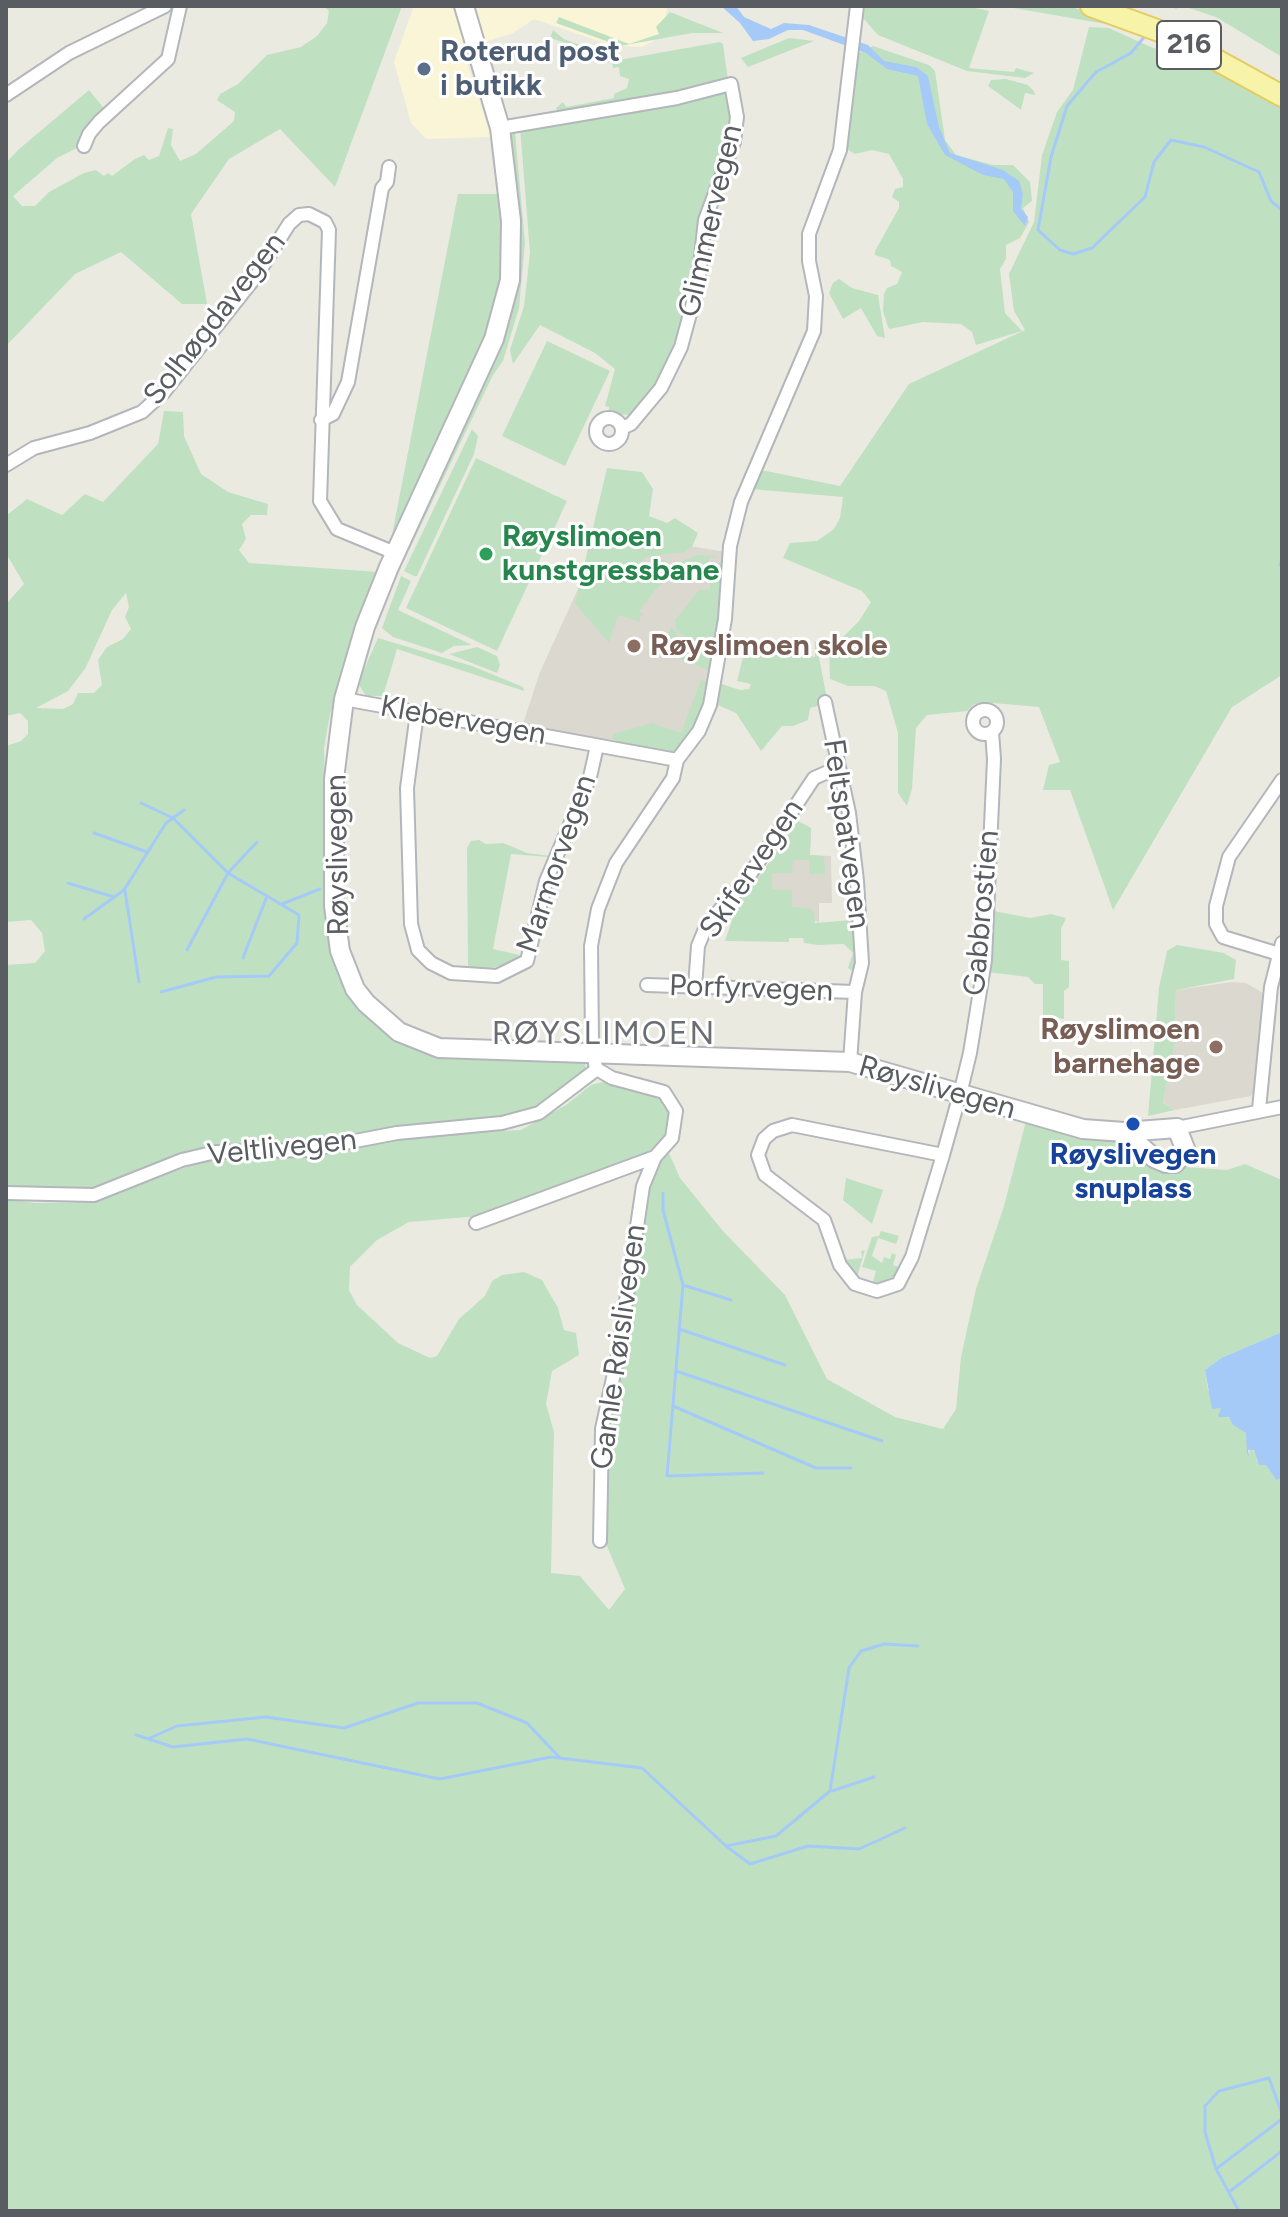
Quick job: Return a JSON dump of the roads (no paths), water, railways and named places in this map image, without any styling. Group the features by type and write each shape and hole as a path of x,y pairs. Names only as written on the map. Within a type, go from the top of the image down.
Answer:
{"main road":[{"name":"216","path":"1091,6 1173,36 1282,96"}],"street":[{"path":"7,93 69,53 165,6"},
{"path":"84,146 99,122 168,59 180,6"},
{"name":"Røyslivegen","path":"464,6 500,128 511,221 506,303 479,374 395,553 365,627 344,699 334,779 335,927 348,974 366,1003 399,1032 439,1048 850,1062 1083,1129 1124,1132 1177,1128"},
{"path":"594,1055 590,979 598,909 616,863 673,778 677,760 699,731 710,705 727,610 730,546 741,502 814,331 816,296 809,261 809,234 840,150 857,6"},
{"name":"Glimmervegen","path":"500,128 677,98 731,84 737,117 734,142 705,220 698,284 681,347 661,388 631,424 622,428"},
{"path":"321,420 333,414 348,382 382,188 387,182 389,167"},
{"name":"Solhøgdavegen","path":"6,465 34,448 99,430 142,412 164,392 257,275 289,224 299,215 309,214 325,222 329,230 318,490 326,516 337,529 395,553"},
{"name":"Klebervegen","path":"344,699 677,760"},
{"name":"Feltspatvegen","path":"825,702 849,813 857,881 862,963 855,992 850,1062"},
{"name":"Marmorvegen","path":"417,713 407,788 411,924 418,950 431,963 451,973 497,976 527,961 546,881 590,777 597,746"},
{"name":"Gabbrostien","path":"943,1155 792,1125 773,1131 764,1139 758,1155 765,1175 824,1220 846,1274 862,1287 877,1291 891,1288 903,1277 943,1155 960,1094 985,960 994,759 992,732"},
{"name":"Skifervegen","path":"695,987 698,946 707,924 745,882 814,778 837,768"},
{"path":"1259,1109 1267,1015 1280,948 1223,937 1216,924 1216,906 1229,857 1282,780"},
{"name":"Porfyrvegen","path":"647,985 855,992"},
{"name":"Gamle Røislivegen","path":"594,1055 612,1078 653,1087 673,1101 675,1129 664,1149 655,1157 643,1186 618,1355 602,1429 600,1541"},
{"name":"Veltlivegen","path":"6,1193 94,1195 182,1160 216,1152 308,1150 397,1133 512,1121 539,1113 571,1093 594,1055"},
{"path":"1124,1132 1154,1158 1175,1163 1186,1151 1177,1128 1259,1109 1282,1107"},
{"path":"476,1223 655,1157"}],"water":[{"path":"721,6 736,6 744,17 771,29 784,23 809,25 868,45 884,61 916,67 928,76 939,127 950,153 1003,170 1019,181 1023,194 1021,209 1028,217 1025,226 1013,211 1013,192 1004,179 983,175 945,155 927,124 918,76 887,69 866,53 803,30 788,30 769,39 753,41 740,23"},
{"path":"1282,1332 1282,1479 1276,1480 1266,1465 1259,1465 1254,1450 1248,1450 1249,1457 1247,1454 1246,1433 1233,1425 1229,1417 1218,1417 1221,1408 1212,1409 1205,1370 1221,1358"}],"waterway":[{"path":"1145,36 1131,53 1096,72 1067,106 1051,157 1038,230 1060,250 1073,254 1092,248 1145,197 1154,162 1171,140 1204,147 1259,172 1271,201 1282,210"},
{"path":"1280,565 1282,559"},
{"path":"141,803 173,818 228,873 299,915 297,943 269,976 216,977 161,992"},
{"path":"84,919 124,890 166,823 184,810"},
{"path":"94,833 147,852"},
{"path":"187,950 228,873 257,842"},
{"path":"68,883 114,897"},
{"path":"282,904 320,889"},
{"path":"125,891 139,982"},
{"path":"243,958 267,896"},
{"path":"663,1193 663,1210 683,1285 667,1476 763,1473"},
{"path":"683,1285 731,1300"},
{"path":"679,1329 785,1365"},
{"path":"676,1371 882,1441"},
{"path":"673,1406 816,1468 851,1468"},
{"path":"726,1846 776,1836 830,1791 849,1668 861,1651 884,1644 918,1646"},
{"path":"150,1738 177,1726 266,1717 344,1728 418,1703 477,1703 527,1723 560,1758"},
{"path":"136,1735 173,1747 247,1739 440,1779 551,1757 642,1768 726,1846 750,1864 808,1846 859,1849 905,1828"},
{"path":"832,1791 874,1777"},
{"path":"1239,2211 1216,2169 1205,2132 1205,2106 1219,2091 1269,2078 1282,2114"},
{"path":"1216,2169 1282,2119"},
{"path":"1229,2192 1282,2151"}],"place":[{"name":"Roterud post i butikk","path":"424,69"},
{"name":"Røyslimoen kunstgressbane","path":"486,554"},
{"name":"Røyslimoen skole","path":"634,646"},
{"name":"Røyslimoen barnehage","path":"1216,1047"},
{"name":"Røyslivegen snuplass","path":"1133,1124"}],"district":[{"name":"RØYSLIMOEN","path":"604,1035"}]}
